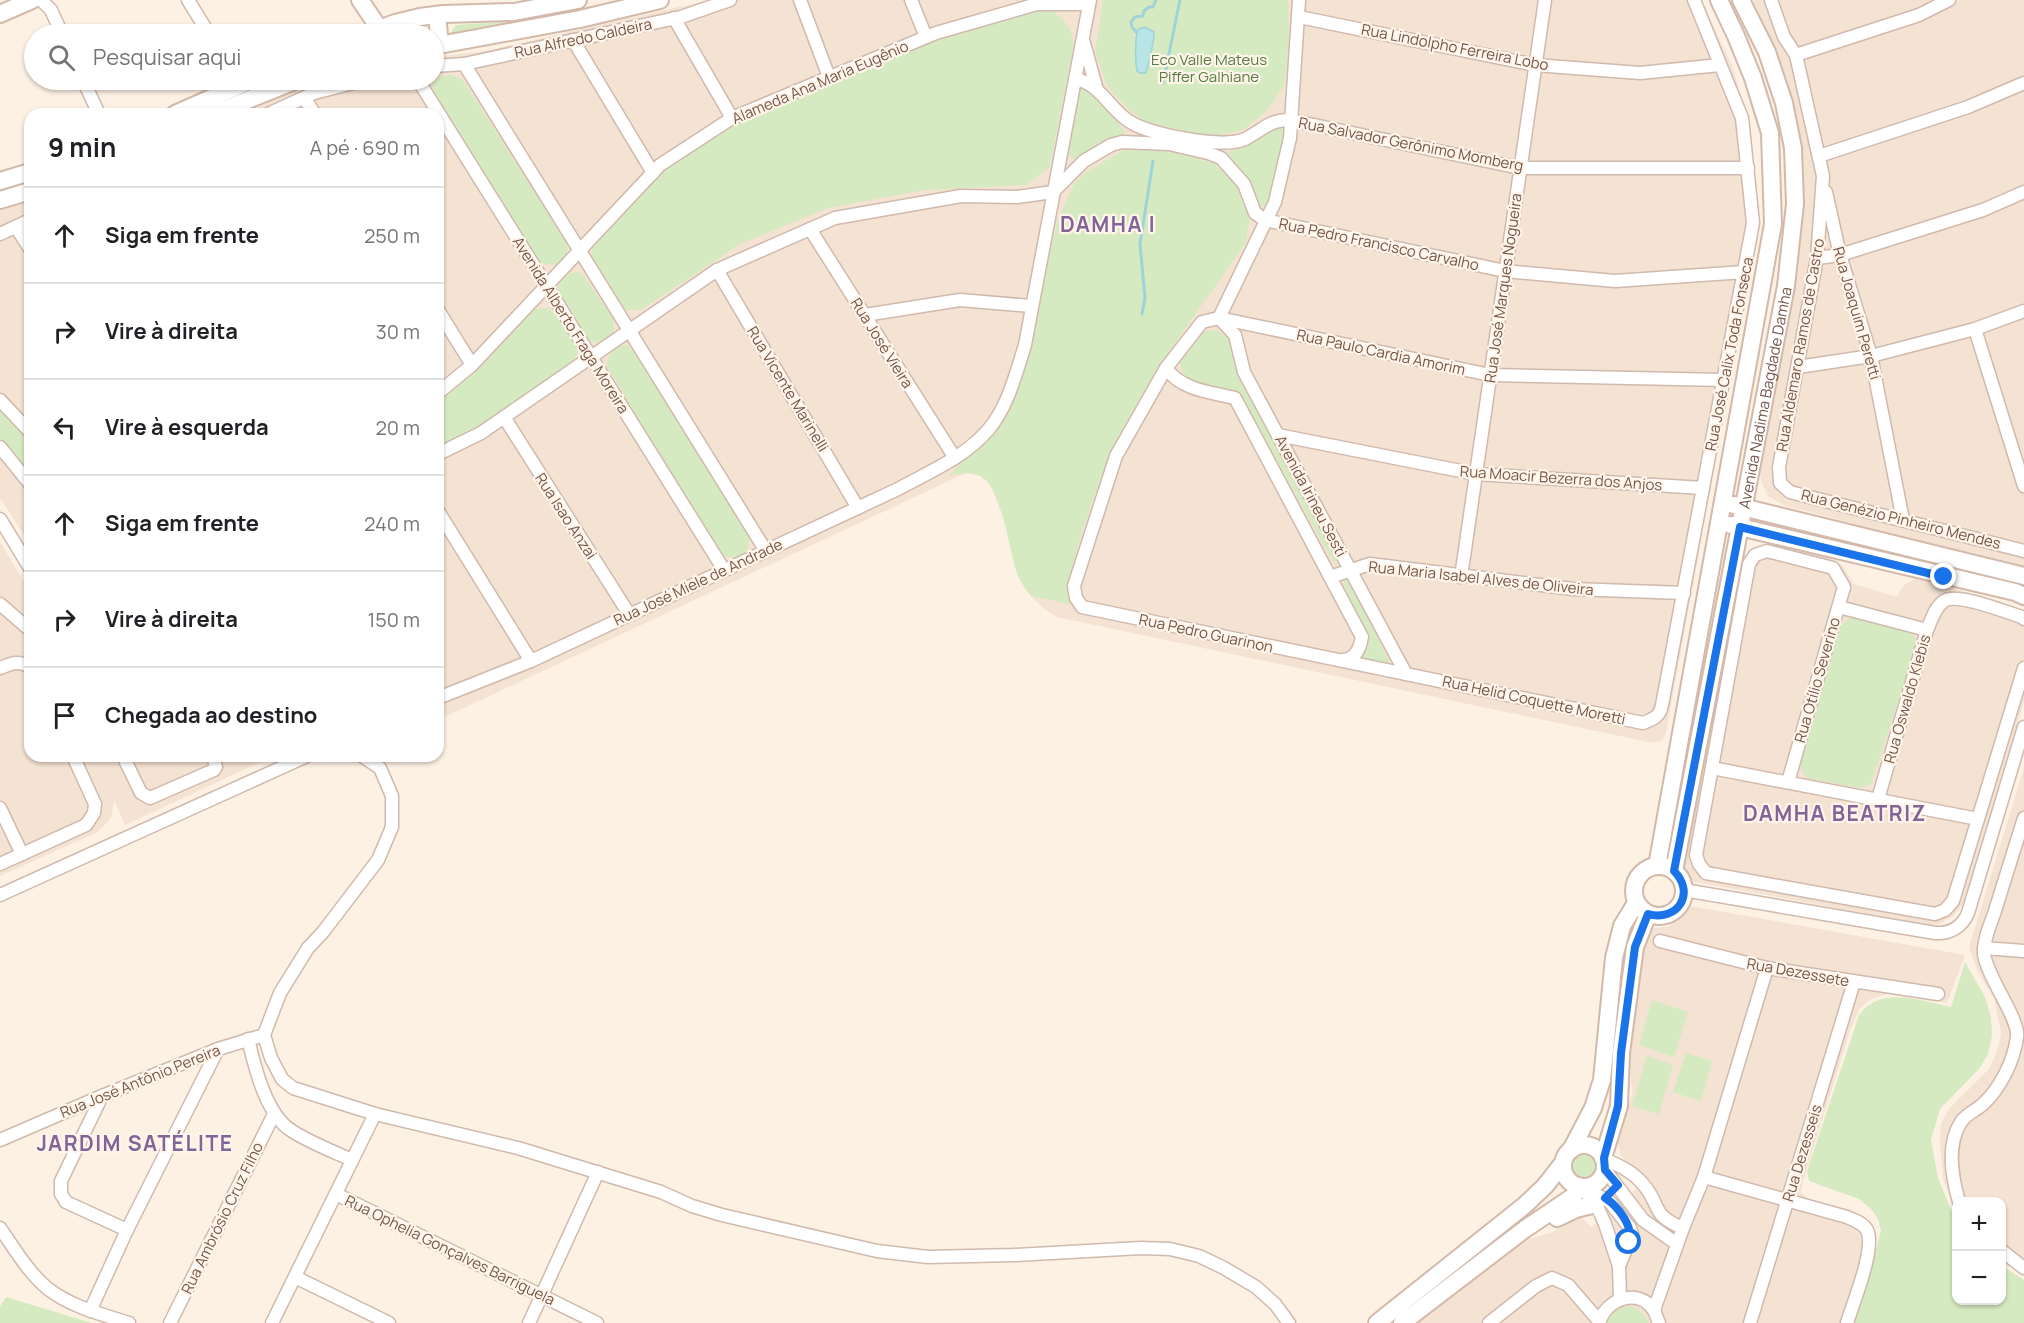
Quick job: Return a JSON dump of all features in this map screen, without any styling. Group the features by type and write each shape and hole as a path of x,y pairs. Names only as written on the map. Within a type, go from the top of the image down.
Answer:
{"street":[{"path":"0,14 32,0"},
{"path":"42,0 51,5 58,24"},
{"path":"188,0 202,24"},
{"path":"360,0 372,24"},
{"path":"392,24 437,15 514,12 578,0"},
{"path":"444,45 580,19 660,0"},
{"name":"Rua Alfredo Caldeira","path":"444,65 464,64 674,18 730,0"},
{"path":"800,0 829,77"},
{"path":"911,0 926,37"},
{"path":"1166,368 1202,322 1219,318 1275,202 1290,138 1299,0"},
{"name":"Rua José Marques Nogueira","path":"1461,577 1545,0"},
{"name":"Rua José Calix Toda Fonseca","path":"1660,713 1753,223 1742,118 1694,0"},
{"name":"Avenida Nadima Bagdade Damha","path":"1665,869 1722,502 1773,224 1770,133 1753,78 1719,0"},
{"name":"Avenida Nadima Bagdade Damha","path":"1665,869 1744,508 1786,286 1795,204 1793,148 1784,103 1767,52 1741,0"},
{"name":"Rua Aldemaro Ramos de Castro","path":"1771,0 1784,37 1796,55 1823,176 1817,258 1779,467 1780,483"},
{"path":"1796,55 1919,15 1949,0"},
{"name":"Alameda Ana Maria Eugênio","path":"444,388 472,364 660,165 732,118 926,37 1023,4 1090,2"},
{"name":"Rua José Miele de Andrade","path":"444,697 531,662 898,489 955,458 988,430 1001,410 1025,345 1090,2"},
{"path":"437,15 437,24"},
{"name":"Rua Lindolpho Ferreira Lobo","path":"1299,17 1535,65 1640,73 1720,64"},
{"path":"674,18 732,118"},
{"path":"1083,38 1097,91"},
{"path":"573,40 653,173"},
{"path":"464,64 766,551"},
{"path":"1075,79 1091,83 1130,122 1144,129 1207,143 1225,144 1244,139 1267,124 1278,120 1290,120"},
{"path":"1819,156 1968,107 2024,83"},
{"path":"88,90 96,108"},
{"path":"188,108 224,90"},
{"path":"228,108 272,90"},
{"path":"282,108 331,90"},
{"name":"Avenida Alberto Fraga Moreira","path":"423,90 435,108"},
{"path":"304,98 311,108"},
{"name":"Rua Salvador Gerônimo Momberg","path":"1290,120 1520,168 1748,168"},
{"name":"Avenida Alberto Fraga Moreira","path":"444,123 724,570"},
{"path":"444,451 481,433 717,270 835,218 961,196 1017,197 1053,192 1084,162 1111,145 1122,142 1169,144 1221,158 1244,184 1255,213 1265,220"},
{"path":"0,181 24,174"},
{"name":"Rua Joaquim Peretti","path":"1823,176 1840,255 1871,356 1903,520"},
{"path":"1817,258 1840,255 1983,210 2024,192"},
{"path":"0,200 24,193"},
{"name":"Rua Pedro Francisco Carvalho","path":"1265,220 1505,271 1615,281 1744,272"},
{"path":"0,234 24,223"},
{"path":"16,226 24,239"},
{"name":"Rua José Vieira","path":"810,229 955,458"},
{"name":"Rua Vicente Marinelli","path":"717,270 858,508"},
{"path":"865,315 960,300 1031,306"},
{"path":"1798,367 1871,356 1975,329 2024,310"},
{"name":"Rua Paulo Cardia Amorim","path":"1219,318 1490,375 1724,380"},
{"name":"Avenida Irineu Sesti","path":"1219,318 1235,335 1244,372 1406,674"},
{"path":"444,320 472,364"},
{"path":"1975,329 2024,486"},
{"name":"Avenida Irineu Sesti","path":"1166,368 1173,378 1188,386 1235,398 1362,637 1355,655 1348,660 1341,660"},
{"name":"Rua Pedro Guarinon","path":"1166,368 1116,456 1074,586 1076,598 1082,607 1406,674"},
{"path":"0,400 24,426"},
{"name":"Rua Isao Anzai","path":"504,417 629,614"},
{"name":"Rua Moacir Bezerra dos Anjos","path":"1278,435 1476,474 1703,488"},
{"path":"0,447 24,477"},
{"name":"Rua Genézio Pinheiro Mendes","path":"1780,483 1790,492 2024,551"},
{"path":"1722,502 2024,576"},
{"path":"0,519 24,558"},
{"path":"444,521 531,662"},
{"path":"1719,521 2024,596"},
{"path":"1850,554 1855,535"},
{"name":"Rua Otílio Severino","path":"1712,768 1749,564 1755,555 1767,551 1833,568 1844,587 1788,782"},
{"path":"1944,577 1949,558"},
{"name":"Rua Maria Isabel Alves de Oliveira","path":"1330,577 1370,564 1573,589 1683,593"},
{"name":"Rua Oswaldo Klebis","path":"1878,799 1926,630 1943,602 1955,597 2024,619"},
{"path":"0,604 24,625"},
{"path":"1839,607 1926,630"},
{"path":"0,668 14,662 24,664"},
{"path":"1978,819 1712,768 1696,855 1699,864 1707,873 1935,914 1945,910 1953,901 1978,819 2024,668"},
{"name":"Rua Helid Coquette Moretti","path":"1406,674 1643,723 1653,720 1660,713"},
{"path":"1684,890 1935,933 1950,931 1963,922 1968,913 2024,727"},
{"path":"0,864 86,825 91,819 95,804 76,762"},
{"path":"126,762 141,793 150,798 214,770 215,762"},
{"path":"0,895 294,762"},
{"path":"371,762 380,768 392,796 392,827 378,860 308,948 280,993 264,1035 271,1058 282,1079 293,1088 375,1114 518,1148 661,1192 692,1206 722,1215 877,1251 927,1257 1141,1248 1170,1249 1199,1256 1248,1282 1275,1304 1289,1323"},
{"path":"0,808 22,854"},
{"path":"1958,1197 1952,1167 1953,1142 1963,1119 1983,1104 1998,1086 2021,1036 1990,975 1984,948 2024,818"},
{"path":"1665,869 1679,876 1684,890 1683,899 1673,912 1656,916 1642,908 1634,895 1637,879 1642,873 1665,869"},
{"path":"1377,1323 1525,1205 1545,1186 1567,1156 1593,1108 1602,1080 1614,958 1622,926 1642,908"},
{"path":"1402,1323 1525,1229 1574,1196 1581,1187 1598,1182 1618,1106 1621,1053 1642,908"},
{"name":"Rua Dezessete","path":"1660,941 1767,968 1938,994"},
{"path":"1984,948 2024,951"},
{"path":"1654,1310 1704,1177 1767,968"},
{"name":"Rua Dezesseis","path":"1750,1323 1854,982"},
{"name":"Rua José Antônio Pereira","path":"0,1140 218,1049 264,1035"},
{"path":"248,1039 261,1083 274,1114 291,1131 352,1161"},
{"path":"90,1311 127,1230 218,1049"},
{"path":"102,1096 61,1181 61,1194 66,1202 127,1230"},
{"name":"Rua Ambrósio Cruz Filho","path":"170,1323 274,1114"},
{"path":"272,1323 375,1114"},
{"path":"1619,1266 1632,1234 1630,1228 1615,1208 1600,1201 1566,1177 1567,1156 1578,1146 1593,1147 1643,1220 1677,1244"},
{"path":"1604,1162 1625,1168 1634,1174 1645,1186 1661,1216 1668,1222 1683,1228"},
{"path":"529,1323 598,1172"},
{"path":"1704,1177 1847,1217 1862,1224 1868,1235 1870,1248 1847,1323"},
{"path":"1525,1229 1541,1226 1576,1209 1600,1201 1618,1185"},
{"name":"Rua Ophelia Gonçalves Barriguela","path":"336,1194 597,1323"},
{"path":"1600,1201 1619,1266 1620,1299"},
{"path":"0,1228 45,1287 90,1311 129,1323"},
{"path":"2006,1255 2024,1268"},
{"path":"295,1277 389,1323"},
{"path":"1489,1323 1536,1286 1552,1278 1568,1285 1599,1322 1607,1307 1620,1299 1635,1298 1642,1300 1654,1310 1659,1323"}],"shaded area":[{"path":"710,0 1701,0 1732,65 1750,126 1758,216 1666,733 1662,740 1653,743 1057,617 1031,596 1018,576 1005,522 990,484 980,476 966,473 444,717 444,108 256,108 298,90 444,90 444,56 485,51"},
{"path":"1753,0 2024,0 2024,569 1783,505 1768,496 1761,481 1760,469 1797,276 1803,216 1803,185 1790,94 1770,37"},
{"path":"24,203 24,535 0,498 0,210"},
{"path":"0,542 24,582 24,762 261,762 125,825 114,800 111,818 98,832 0,876"},
{"path":"1765,544 1829,558 1843,566 1854,584 1897,597 1903,586 1918,577 2024,610 2024,702 1963,905 1952,917 1939,924 1930,925 1690,881 1683,874 1741,565 1756,547"},
{"path":"2024,768 2024,1273 2006,1261 2006,1197 1952,1197 1952,1201 1943,1179 1941,1124 1949,1109 1988,1070 1995,1057 2001,1033 1994,998 1977,970 1969,947"},
{"path":"1690,906 1965,955 1947,1003 1888,994 1871,999 1860,1008 1850,1031 1803,1181 1801,1192 1807,1198 1863,1217 1874,1231 1875,1246 1852,1323 1416,1323 1522,1241 1553,1232 1576,1215 1591,1227 1644,1182 1620,1154 1618,1143 1632,1094 1629,1053 1639,955 1648,928 1668,927"}],"green space":[{"path":"620,0 650,0 452,39 450,34 456,25 523,20 595,7"},
{"name":"Eco Valle Mateus Piffer Galhiane","path":"1103,0 1288,0 1289,34 1285,84 1267,111 1243,130 1210,137 1146,122 1127,108 1108,87 1095,53"},
{"path":"1048,9 1065,22 1074,42 1050,167 1026,185 925,190 828,208 740,244 641,310 626,310 591,261 593,245 667,167 750,116 937,38 1026,11"},
{"path":"451,75 463,80 567,243 567,255 556,265 543,264 535,260 444,113 444,108 441,108 433,95 433,90 444,90 444,76"},
{"path":"1083,87 1119,123 1125,133 1121,138 1102,143 1075,160 1068,155 1079,91"},
{"path":"1279,126 1284,130 1285,136 1270,205 1258,206 1252,186 1228,157 1229,152 1252,143 1274,127"},
{"path":"1141,148 1187,155 1215,164 1236,185 1250,220 1245,244 1149,383 1110,457 1089,510 1073,563 1067,590 1074,605 1031,596 1018,576 1000,507 989,483 981,476 973,474 949,476 1005,416 1036,331 1041,295 1057,221 1074,184 1086,172 1126,149"},
{"path":"578,271 584,276 613,318 614,329 609,336 597,342 589,341 560,297 558,287 562,281 568,275"},
{"path":"548,308 555,314 579,351 573,361 477,428 444,444 444,398 476,372 535,309"},
{"path":"1217,330 1231,341 1234,365 1245,390 1341,559 1333,562 1240,394 1192,381 1183,373 1178,360 1201,331"},
{"path":"627,345 637,355 748,532 750,539 747,551 731,557 720,554 607,366 612,351"},
{"path":"0,408 24,435 24,467 0,437"},
{"path":"1345,579 1350,582 1389,661 1389,666 1358,659 1367,641 1365,630 1343,583"},
{"path":"1852,616 1906,630 1915,638 1916,648 1871,784 1861,788 1807,778 1801,770 1800,762 1840,626"},
{"path":"1965,962 1985,997 1991,1017 1992,1036 1988,1054 1979,1069 1940,1109 1931,1140 1938,1178 1952,1212 1952,1305 2006,1305 2006,1269 2024,1280 2024,1323 1852,1323 1881,1231 1878,1219 1871,1209 1859,1199 1809,1181 1807,1171 1859,1015 1878,1000 1890,998 1902,997 1951,1007"},
{"path":"1652,1000 1688,1012 1674,1057 1639,1045"},
{"path":"1686,1053 1712,1061 1701,1101 1673,1092"},
{"path":"1647,1056 1673,1065 1659,1114 1632,1106"},
{"path":"1582,1153 1592,1157 1596,1167 1592,1177 1582,1181 1572,1177 1568,1167 1572,1157"},
{"path":"6,1297 92,1323 0,1323 0,1307"},
{"path":"1630,1306 1641,1313 1649,1323 1606,1323 1615,1310"}],"water":[{"path":"1145,27 1154,32 1154,35 1146,73 1140,73 1136,67 1136,38 1138,29"}],"waterway":[{"path":"1136,32 1131,22 1135,17 1143,16 1144,11 1153,7 1156,0"},
{"path":"1163,83 1180,0"},
{"path":"1142,314 1145,298 1140,244 1153,161"}],"district":[{"name":"DAMHA I","path":"1108,224"},
{"name":"DAMHA BEATRIZ","path":"1835,813"},
{"name":"JARDIM SATÉLITE","path":"135,1143"}],"route":[{"path":"1629,1242 1632,1234 1630,1228 1605,1198 1618,1185 1605,1170 1604,1158 1618,1106 1621,1053 1635,947 1648,914 1665,916 1673,912 1683,899 1683,883 1674,871 1740,527 1944,577"}]}
